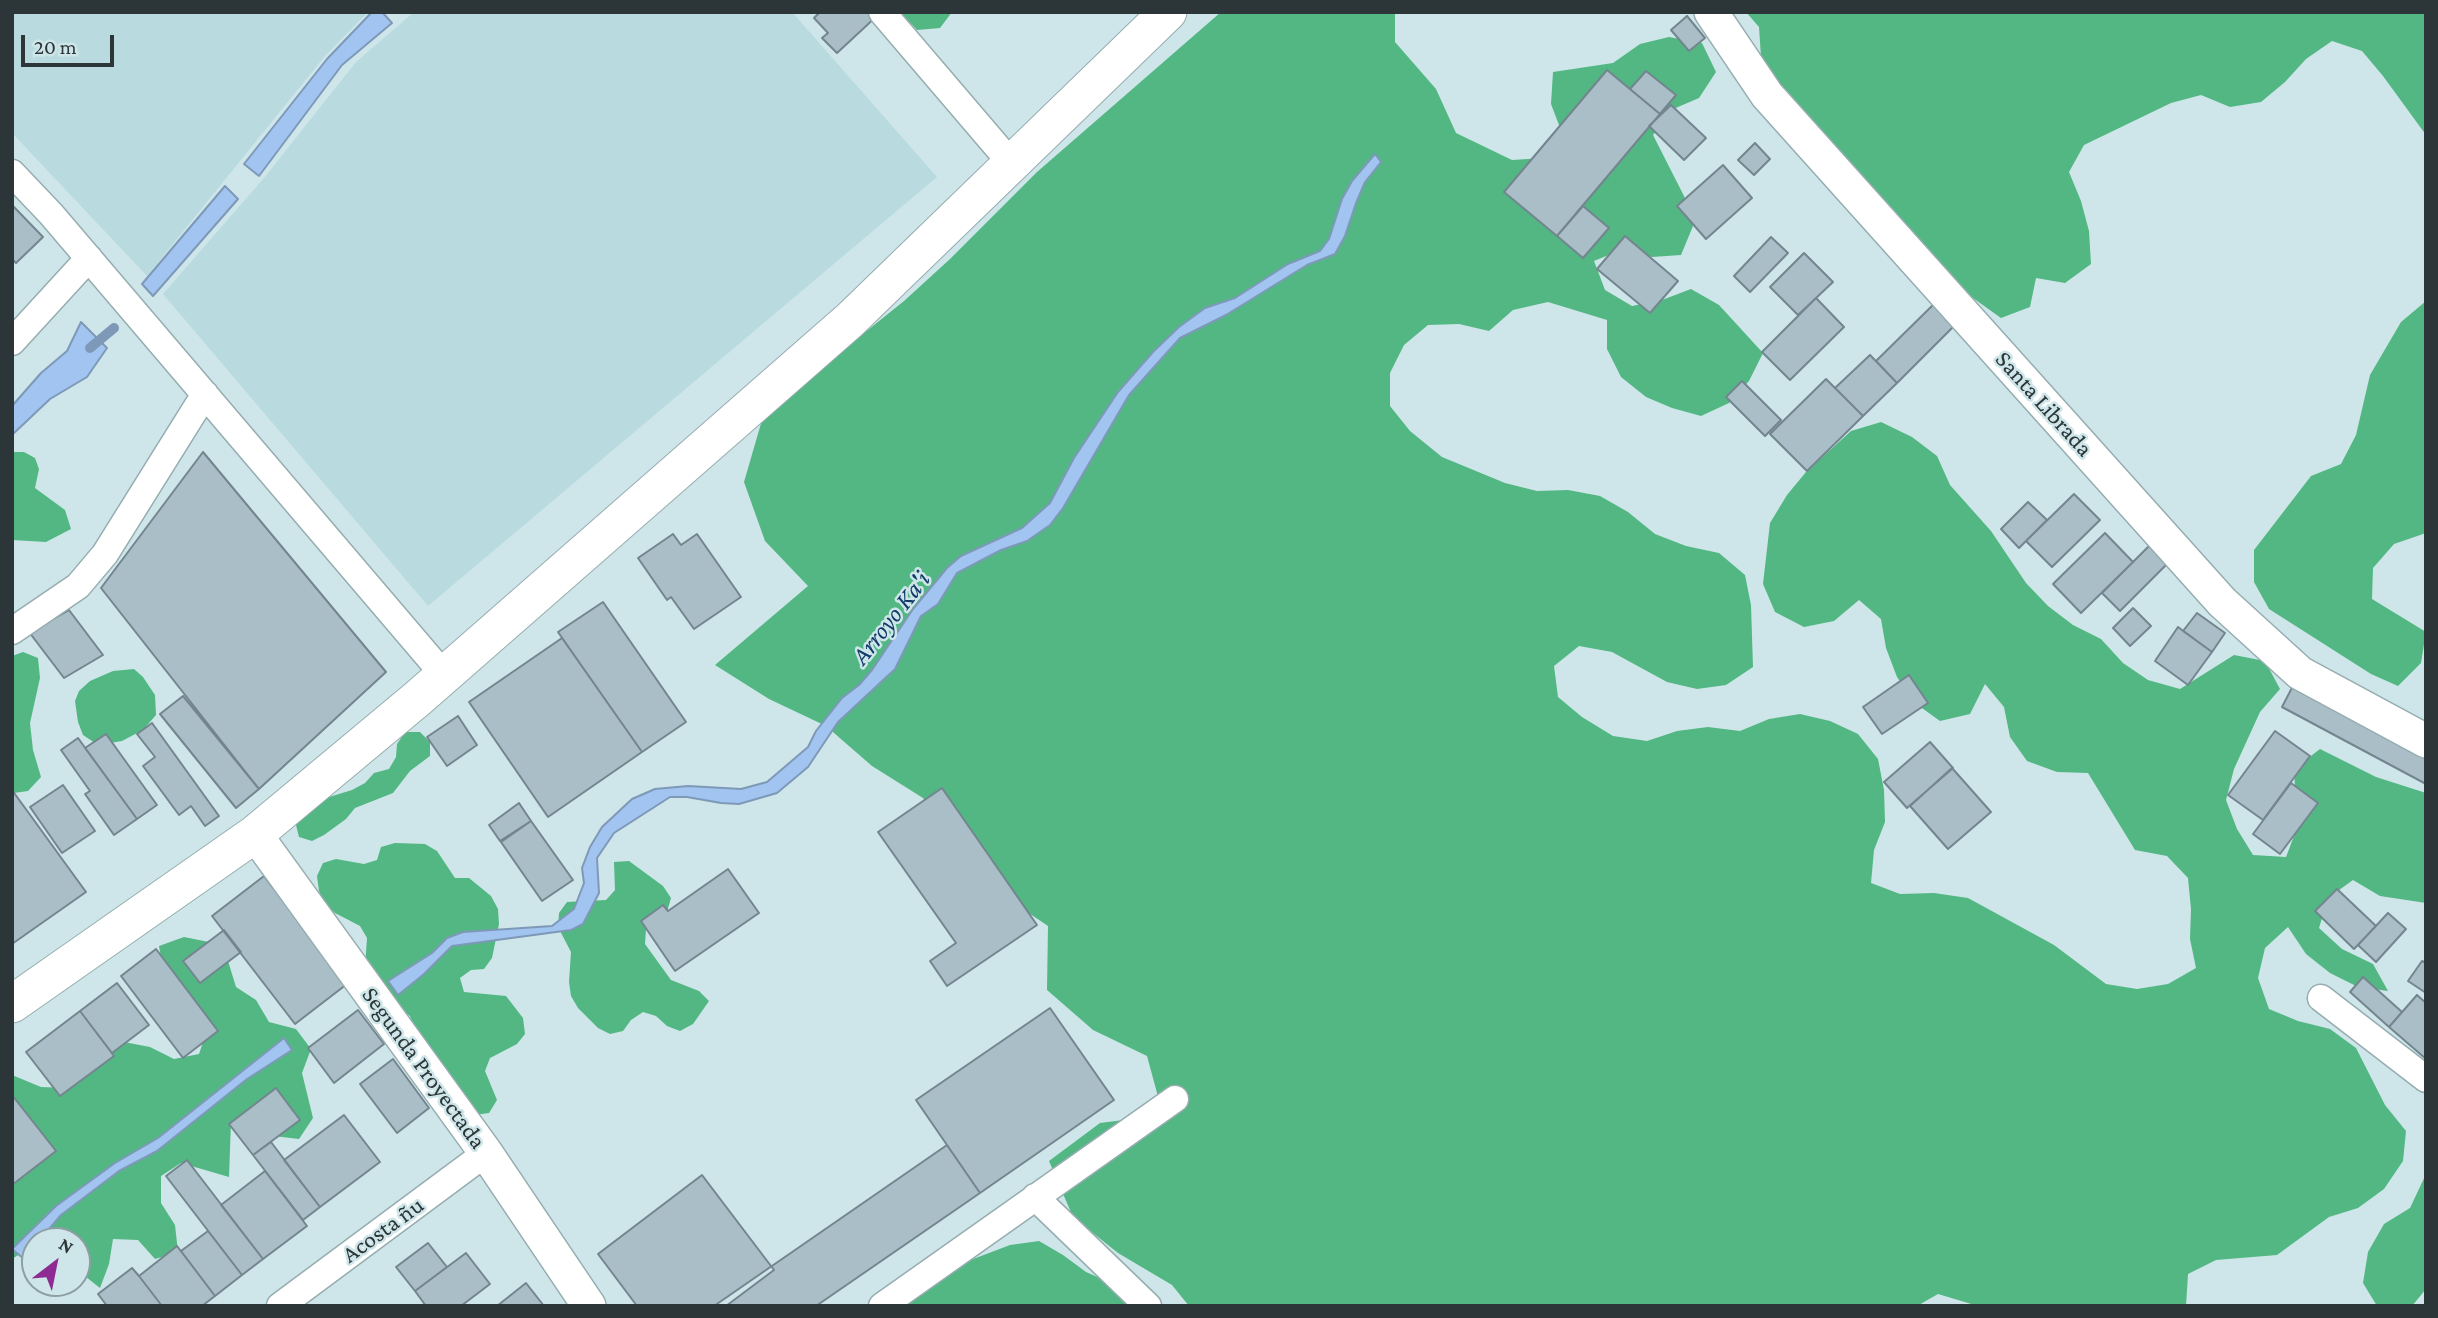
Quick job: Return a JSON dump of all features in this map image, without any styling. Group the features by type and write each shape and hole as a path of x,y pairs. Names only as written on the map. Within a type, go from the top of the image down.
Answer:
{"main road":[{"path":"12,1004 255,834 444,676 850,320 1168,12"}],"street":[{"path":"882,12 1010,163"},
{"name":"Santa Librada","path":"1711,12 1767,95 2222,602 2300,673 2426,741"},
{"path":"12,173 89,258 444,676"},
{"path":"12,342 89,258"},
{"path":"12,631 78,586 105,554 205,394"},
{"name":"Segunda Proyectada","path":"255,834 486,1153 589,1306"},
{"path":"2321,998 2426,1079"},
{"path":"882,1306 1175,1099"},
{"name":"Acosta ñu","path":"280,1306 486,1153"},
{"path":"1035,1197 1148,1306"}],"shaded area":[{"path":"12,12 368,12 325,56 147,276 12,133"},
{"path":"414,12 792,12 937,177 428,606 163,294 264,178 356,62"}],"green space":[{"path":"900,12 952,12 940,28 917,30"},
{"path":"1221,12 1395,12 1395,42 1436,89 1456,133 1512,160 1543,158 1562,133 1551,104 1553,72 1613,63 1640,44 1669,37 1702,43 1716,72 1699,98 1671,110 1653,135 1684,196 1693,226 1681,255 1652,257 1623,249 1594,261 1605,290 1632,306 1662,300 1691,289 1719,305 1763,353 1749,381 1729,403 1701,416 1646,397 1621,377 1607,349 1607,320 1548,302 1513,310 1489,331 1459,324 1428,325 1404,345 1390,373 1390,406 1410,431 1442,457 1505,483 1537,491 1568,490 1600,496 1628,512 1655,534 1686,546 1719,553 1745,575 1751,605 1753,667 1726,685 1697,689 1667,682 1612,652 1579,646 1554,666 1558,697 1582,717 1613,736 1647,741 1677,731 1708,727 1740,731 1769,719 1800,714 1830,721 1858,734 1878,759 1884,790 1885,822 1874,850 1871,883 1900,894 1934,893 1968,898 2054,945 2106,984 2137,989 2168,984 2196,968 2190,939 2188,878 2167,856 2135,850 2088,773 2057,772 2027,761 2010,737 2004,707 1985,684 1970,714 1940,721 1915,703 1897,677 1886,648 1881,619 1859,600 1834,621 1804,627 1775,612 1763,584 1770,523 1787,495 1806,472 1851,431 1881,422 1912,437 1937,456 1950,485 1991,531 2026,583 2048,606 2073,625 2101,639 2123,663 2148,680 2180,689 2234,655 2265,661 2280,689 2260,712 2234,769 2226,800 2237,829 2253,855 2286,857 2297,828 2294,769 2320,749 2376,777 2426,793 2426,903 2380,896 2353,880 2328,898 2319,928 2342,949 2373,964 2388,991 2358,987 2330,973 2306,954 2288,927 2265,948 2258,978 2269,1009 2298,1021 2330,1029 2356,1048 2385,1105 2406,1131 2403,1161 2384,1189 2358,1208 2329,1217 2277,1255 2216,1260 2188,1274 2186,1306 1978,1306 1938,1294 1917,1306 1189,1306 1172,1285 1118,1253 1073,1217 1049,1161 1100,1123 1163,1115 1147,1056 1093,1030 1047,990 1048,926 999,893 954,852 923,798 872,766 826,726 769,699 715,665 808,586 765,541 744,482 762,420 808,378 904,301 1037,172"},
{"path":"1746,12 2426,12 2426,135 2362,51 2332,41 2306,59 2285,82 2261,102 2230,107 2201,95 2171,103 2084,145 2069,172 2089,231 2091,264 2065,283 2036,278 2030,307 2001,318 1952,283 1756,87 1761,57 1759,27"},
{"path":"2426,301 2426,533 2394,544 2373,568 2372,599 2426,632 2421,663 2398,686 2371,674 2269,609 2254,582 2254,550 2311,476 2341,464 2356,435 2370,375 2401,322"},
{"path":"12,452 24,452 35,458 39,469 35,488 65,510 71,529 46,542 12,540"},
{"path":"23,652 38,658 40,678 30,723 33,750 41,777 28,791 14,793 12,656"},
{"path":"134,669 155,695 156,715 143,730 122,741 98,745 83,735 78,722 75,701 79,691 90,681 113,671"},
{"path":"405,732 420,732 430,742 430,756 410,771 393,793 355,808 346,819 312,841 299,837 296,825 303,813 326,798 365,783 374,773 389,769 396,757 397,744"},
{"path":"395,843 425,844 437,851 455,878 469,878 491,896 498,909 499,924 492,958 484,969 471,970 460,978 464,992 506,996 523,1018 525,1034 517,1044 490,1058 485,1071 497,1100 489,1113 474,1115 415,1031 410,1016 376,992 365,967 367,938 360,926 324,904 319,891 317,876 323,863 336,859 364,864 377,860 381,847"},
{"path":"629,861 663,886 671,898 667,912 646,929 645,944 671,980 699,991 709,1001 693,1024 680,1031 667,1026 656,1016 643,1012 631,1020 623,1031 610,1034 598,1028 578,1008 571,996 571,952 558,927 559,913 567,902 606,900 615,890 614,862"},
{"path":"184,937 209,942 228,961 236,987 256,1000 269,1022 296,1029 311,1049 302,1073 313,1118 299,1139 274,1136 255,1123 231,1122 229,1177 181,1163 161,1176 161,1203 175,1225 178,1252 155,1259 138,1240 113,1239 109,1264 100,1288 91,1281 91,1227 21,1227 21,1253 12,1259 12,1075 41,1087 68,1088 99,1051 124,1042 150,1047 174,1059 199,1054 207,1030 163,970 159,946"},
{"path":"2426,1174 2426,1289 2412,1306 2377,1306 2363,1283 2368,1252 2384,1224 2410,1208"},
{"path":"1039,1241 1086,1272 1111,1283 1141,1306 868,1306 926,1277 1010,1245"}],"water":[{"path":"372,12 382,12 392,23 342,65 259,176 244,164 327,59"},
{"path":"1375,154 1381,162 1365,182 1345,236 1335,254 1307,265 1226,315 1180,338 1129,395 1063,508 1050,525 1027,541 1001,550 957,573 938,604 921,616 895,669 838,722 808,767 777,793 739,804 670,797 614,833 597,858 599,893 583,924 571,930 452,946 398,995 388,981 432,953 447,938 463,932 552,926 574,909 584,883 582,868 590,847 602,827 632,799 655,789 688,786 741,789 767,782 808,747 816,731 842,698 872,670 913,609 947,568 961,556 1022,528 1050,503 1074,458 1118,392 1153,352 1179,327 1205,308 1235,298 1288,264 1320,251 1329,239 1342,199 1352,181"},
{"path":"225,186 238,199 153,296 142,284"},
{"path":"81,322 107,348 87,377 50,399 12,435 12,406 41,373 67,351"},
{"path":"284,1038 292,1050 247,1079 157,1151 119,1171 61,1215 51,1227 35,1227 56,1206 115,1163 158,1138"},
{"path":"21,1240 21,1256 12,1249"}],"building":[{"path":"820,12 879,14 837,53 822,38 828,33 814,18"},
{"path":"1687,16 1705,38 1689,51 1671,30"},
{"path":"1607,70 1660,114 1557,236 1504,192"},
{"path":"1646,71 1676,95 1660,114 1630,89"},
{"path":"1671,105 1706,138 1684,160 1649,126"},
{"path":"1755,143 1770,159 1754,175 1738,160"},
{"path":"1723,165 1752,198 1706,239 1677,206"},
{"path":"12,205 43,237 16,263 12,259"},
{"path":"1583,206 1609,228 1583,258 1557,236"},
{"path":"1625,236 1678,281 1650,313 1597,269"},
{"path":"1771,237 1788,253 1750,292 1734,276"},
{"path":"1804,253 1833,282 1798,315 1770,287"},
{"path":"1816,298 1844,327 1790,380 1762,352"},
{"path":"1937,301 1958,322 1897,383 1876,361"},
{"path":"1870,355 1897,383 1863,416 1835,388"},
{"path":"1826,379 1863,416 1807,471 1770,434"},
{"path":"1742,381 1781,420 1765,436 1726,397"},
{"path":"203,452 386,672 259,789 101,588"},
{"path":"2074,494 2100,520 2052,567 2026,541"},
{"path":"2028,502 2047,520 2019,548 2001,529"},
{"path":"2105,533 2133,562 2081,613 2053,584"},
{"path":"673,534 681,545 697,534 741,597 694,629 671,597 667,600 638,558"},
{"path":"2150,545 2168,563 2120,611 2102,593"},
{"path":"603,602 686,722 642,752 558,632"},
{"path":"2133,608 2151,626 2130,646 2113,628"},
{"path":"69,610 103,655 64,678 29,632"},
{"path":"2197,613 2225,633 2212,652 2183,631"},
{"path":"2178,627 2212,652 2188,685 2155,661"},
{"path":"562,638 642,752 548,817 469,702"},
{"path":"1909,675 1928,703 1882,734 1863,707"},
{"path":"2297,678 2426,747 2426,784 2282,707"},
{"path":"183,696 259,789 236,808 160,714"},
{"path":"458,716 477,745 447,766 427,737"},
{"path":"152,723 219,816 205,826 191,806 179,815 143,766 155,757 137,734"},
{"path":"2275,731 2310,756 2263,820 2228,795"},
{"path":"106,734 157,805 137,819 85,748"},
{"path":"78,738 137,819 114,835 85,794 90,791 61,750"},
{"path":"1930,742 1953,768 1907,808 1884,782"},
{"path":"1952,768 1991,812 1948,849 1910,806"},
{"path":"2291,783 2318,803 2280,854 2253,834"},
{"path":"63,785 95,831 62,853 30,807"},
{"path":"942,788 1037,925 947,986 930,961 956,943 878,832"},
{"path":"12,790 86,892 12,944"},
{"path":"519,803 531,821 500,841 489,825"},
{"path":"531,821 573,880 542,901 501,842"},
{"path":"728,869 759,913 675,971 641,921 663,905 668,911"},
{"path":"264,876 347,984 295,1024 212,916"},
{"path":"2337,889 2376,926 2354,949 2315,911"},
{"path":"2388,913 2406,929 2376,962 2358,945"},
{"path":"224,930 241,952 200,983 183,961"},
{"path":"156,949 218,1031 183,1058 121,976"},
{"path":"2422,961 2426,963 2426,993 2408,981"},
{"path":"2363,977 2402,1012 2389,1027 2350,992"},
{"path":"117,983 149,1025 112,1053 80,1011"},
{"path":"2417,995 2426,1003 2426,1059 2389,1027"},
{"path":"1050,1008 1114,1100 980,1193 916,1100"},
{"path":"358,1010 384,1044 334,1083 308,1048"},
{"path":"80,1011 114,1056 60,1096 26,1052"},
{"path":"393,1059 429,1108 397,1133 360,1084"},
{"path":"276,1088 300,1120 253,1155 229,1124"},
{"path":"12,1095 56,1151 12,1185"},
{"path":"344,1115 380,1162 320,1207 284,1160"},
{"path":"271,1142 320,1207 303,1220 253,1155"},
{"path":"947,1145 980,1193 816,1306 714,1306"},
{"path":"187,1160 263,1259 242,1275 166,1176"},
{"path":"265,1171 307,1226 263,1259 221,1205"},
{"path":"702,1175 774,1270 726,1306 637,1306 598,1254"},
{"path":"208,1231 242,1275 215,1296 181,1251"},
{"path":"428,1243 447,1267 415,1291 396,1267"},
{"path":"177,1246 215,1296 202,1306 162,1306 139,1276"},
{"path":"466,1253 490,1284 461,1306 426,1306 415,1291"},
{"path":"132,1268 162,1306 107,1306 98,1294"},
{"path":"526,1283 544,1306 497,1306"}],"waterway":[{"path":"90,348 114,328"}],"water label":[{"name":"Arroyo Ka'i","path":"891,618"}]}
